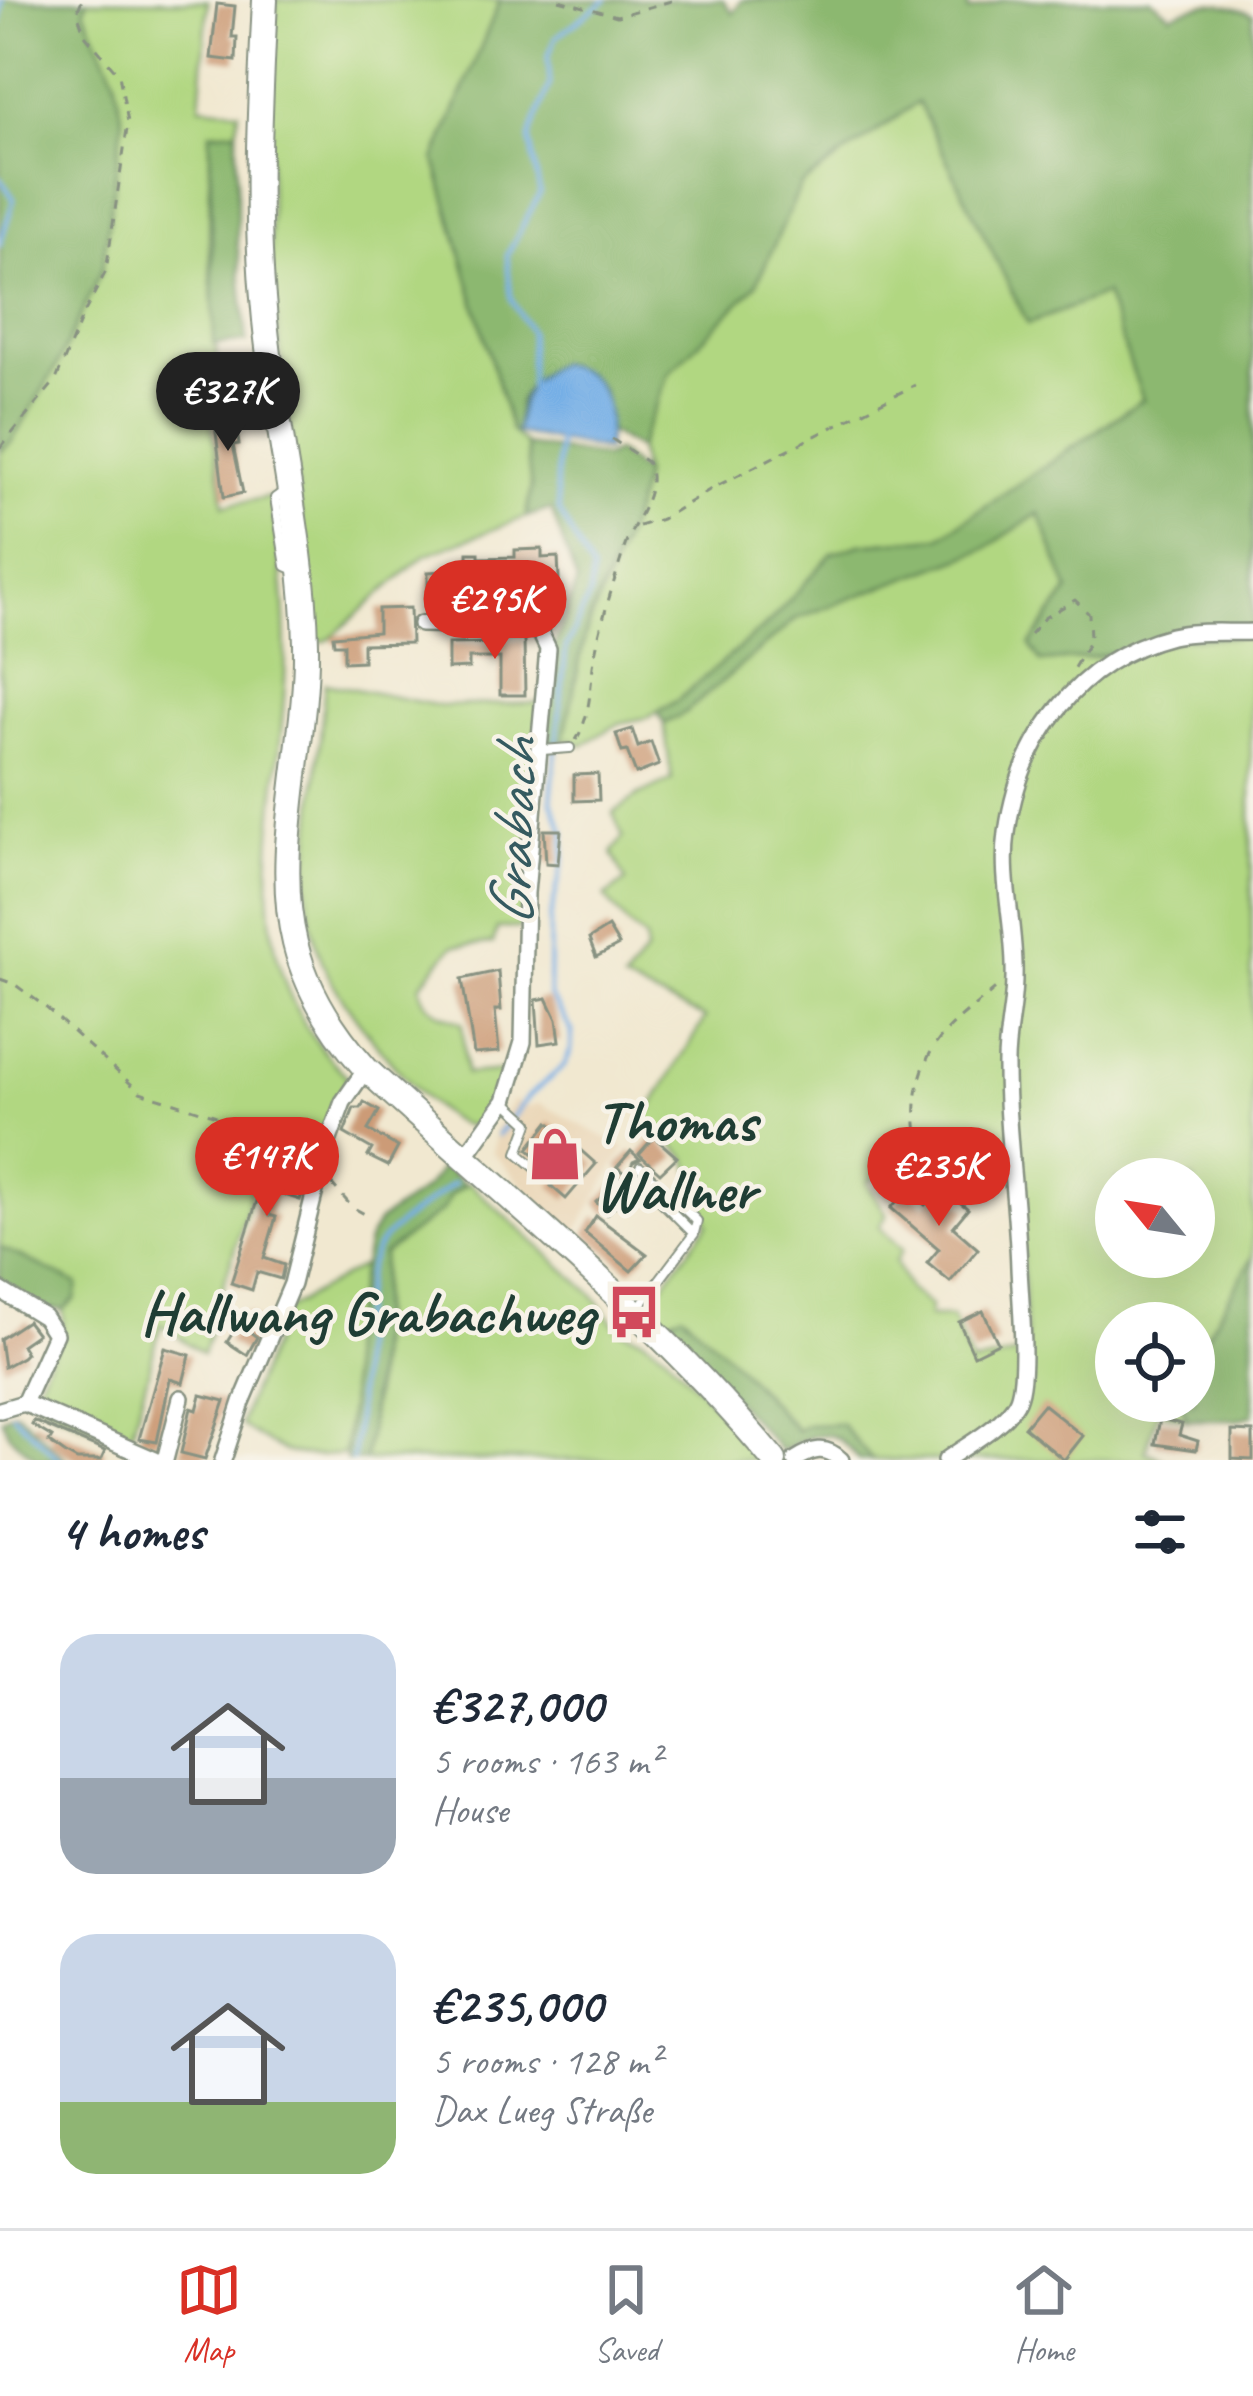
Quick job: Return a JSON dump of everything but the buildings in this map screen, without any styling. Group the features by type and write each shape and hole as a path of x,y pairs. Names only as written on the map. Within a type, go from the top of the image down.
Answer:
{"main road":[{"path":"265,0 257,154 259,239 273,394 306,648 289,859 295,943 316,1001 365,1069 634,1312 707,1383 774,1460"}],"street":[{"path":"422,624 527,626 541,634 548,649 546,749 526,893 524,1042 508,1104 464,1158"},
{"path":"946,1460 1006,1416 1022,1390 1018,1235 1006,1069 1014,931 1006,880 1006,835 1036,737 1066,699 1129,654 1173,635 1253,632"},
{"path":"223,1460 292,1284 343,1102 365,1069"},
{"path":"0,1289 44,1317 56,1334 12,1406 155,1460"},
{"path":"165,1460 181,1398"},
{"path":"795,1460 815,1449 833,1452 841,1460"}],"lane":[{"path":"546,749 566,748"},
{"path":"508,1104 529,1124 518,1153 544,1175"},
{"path":"634,1312 694,1234 637,1171"}],"path":[{"path":"0,448 56,380 106,271 128,122 119,75 85,35 77,12 82,0"},
{"path":"559,0 617,16 675,0"},
{"path":"637,526 662,519 915,385"},
{"path":"566,748 587,717 600,631 627,540 637,526 652,482 651,467 613,440"},
{"path":"1030,634 1044,618 1075,600 1089,614 1090,640 1072,673 1066,699"},
{"path":"932,1182 916,1138 922,1068 947,1031 1014,971"},
{"path":"0,979 43,1005 140,1092 326,1150"},
{"path":"321,1168 341,1196 370,1217"}],"shaded area":[{"path":"513,1100 528,1107 539,1103 625,1148 572,1239 493,1153 495,1131"}],"green space":[{"path":"0,0 87,0 84,10 115,78 123,121 102,269 58,364 12,441 0,452"},
{"path":"87,0 208,1 200,106 239,110 237,130 210,133 209,246 219,384 206,385 224,505 271,497 281,565 286,656 271,838 274,940 287,988 311,1034 348,1077 321,1145 270,1130 203,1354 161,1324 129,1444 37,1403 63,1310 75,1299 0,1247 0,452 12,441 58,364 78,316 115,78 84,10"},
{"path":"276,0 500,0 435,160 511,431 526,445 531,488 526,517 425,555 328,640 316,642 271,274 269,122"},
{"path":"500,0 723,0 733,13 742,0 929,0 931,5 942,5 947,0 968,0 968,12 1003,0 1152,0 1171,15 1212,4 1253,14 1253,659 1250,637 1185,638 1094,657 1041,662 1030,645 1069,591 1039,513 985,549 797,618 686,712 664,724 658,712 770,622 832,553 861,544 940,537 1143,400 1105,294 1028,324 918,102 801,185 756,285 669,373 638,449 609,432 602,389 532,381 519,401 516,433 511,431 435,160"},
{"path":"918,102 1028,323 1105,293 1143,399 940,537 861,544 832,553 770,622 678,700 649,717 620,723 582,745 571,739 563,742 585,636 617,556 619,539 628,527 643,473 638,449 669,373 756,285 801,185"},
{"path":"237,130 237,240 247,342 214,344 210,132"},
{"path":"526,445 606,457 616,451 643,473 627,530 589,622 563,742 536,740 554,648 577,582 551,509 526,517 531,488"},
{"path":"1039,513 1069,591 1042,627 1041,662 1094,657 1185,638 1250,636 1253,1257 1215,1321 1215,1302 1095,1302 1095,1422 1155,1422 1145,1452 1165,1460 872,1460 841,1424 798,1431 682,1313 668,1320 649,1303 708,1224 687,1157 644,1120 705,1018 624,982 646,952 645,939 605,897 626,881 612,853 623,837 613,813 672,780 664,724 686,712 797,618 985,549","holes":["920,1143 935,1173 973,1144 990,1166 1017,1159 1027,1352 972,1364 952,1317 929,1317 930,1306 909,1290 895,1262 902,1250 879,1227 887,1215 867,1182"]},
{"path":"325,683 440,706 540,703 521,928 497,928 493,943 453,946 420,985 429,1006 462,1023 466,1074 509,1071 479,1122 472,1125 446,1116 386,1055 334,984 317,948 307,884"},
{"path":"443,1166 464,1184 450,1195 444,1209 383,1254 365,1460 346,1460 347,1342 368,1241 379,1221 426,1188"},
{"path":"469,1183 592,1294 619,1330 665,1353 765,1460 365,1460 383,1254 444,1209 450,1195"},
{"path":"0,1247 78,1284 75,1299 63,1310 35,1308 0,1285"},
{"path":"1253,1257 1253,1415 1238,1420 1215,1420 1215,1321"},
{"path":"362,1266 347,1342 350,1401 344,1454 300,1455 278,1448 241,1425 287,1309"},
{"path":"682,1313 797,1431 807,1425 841,1424 872,1460 859,1460 840,1440 823,1434 781,1451 668,1327 668,1320"},
{"path":"12,1412 66,1460 38,1460 9,1435 2,1419"}],"water":[{"path":"556,363 585,373 602,393 608,419 606,450 516,433 526,392"}],"waterway":[{"path":"0,25 2,0"},
{"name":"Grabach","path":"530,387 530,332 511,299 507,255 540,193 529,138 550,84 548,57 556,37 606,0"},
{"path":"0,178 14,199 0,244"},
{"name":"Grabach","path":"498,1135 530,1095 564,1066 571,1050 572,1031 549,995 550,919 565,833 551,800 566,648 590,595 592,572 559,511 558,440"},
{"name":"Grabach","path":"352,1460 361,1313 371,1260 389,1234 454,1183"},
{"path":"12,1414 60,1460"}],"place":[{"name":"Thomas Wallner","path":"555,1154"},
{"name":"Hallwang Grabachweg","path":"634,1312"}]}
